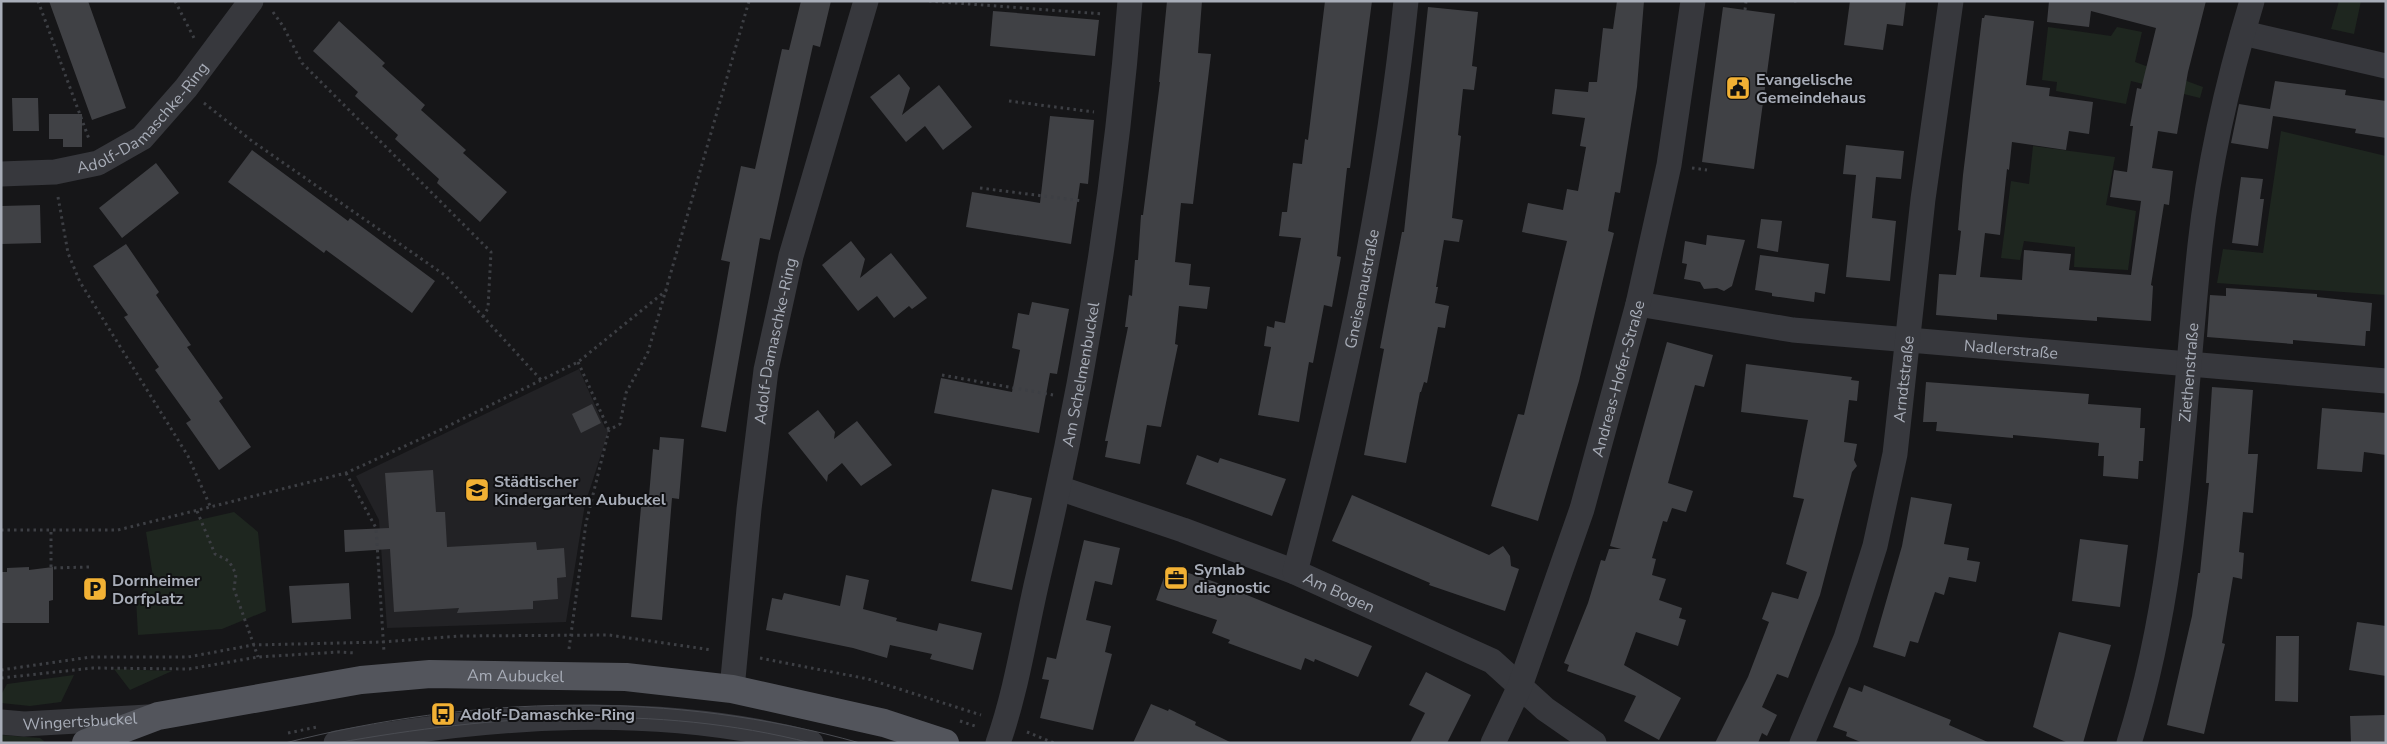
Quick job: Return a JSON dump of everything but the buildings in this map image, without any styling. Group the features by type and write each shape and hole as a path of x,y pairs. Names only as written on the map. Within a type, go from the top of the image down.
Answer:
{"main road":[{"name":"Am Aubuckel","path":"86,743 158,716 361,680 430,674 626,677 732,676 945,743"}],"street":[{"name":"Adolf-Damaschke-Ring","path":"732,676 766,370 791,256 866,1"},
{"name":"Gneisenaustraße","path":"1295,572 1329,446 1366,272 1400,65 1406,1"},
{"name":"Andreas-Hofer-Straße","path":"1494,743 1520,686 1582,508 1638,304 1669,164 1693,1"},
{"name":"Arndtstraße","path":"1802,743 1846,638 1876,546 1895,454 1909,341 1923,199 1951,1"},
{"name":"Ziethenstraße","path":"2129,743 2155,645 2168,569 2178,496 2188,366 2202,234 2219,132 2242,32 2252,1"},
{"name":"Adolf-Damaschke-Ring","path":"1,174 55,172 98,163 142,138 186,88 205,61 260,4"},
{"name":"Am Schelmenbuckel","path":"998,743 1012,698 1025,631 1059,488 1076,399 1098,275 1108,204 1120,116 1130,9"},
{"path":"2242,32 2386,66"},
{"name":"Nadlerstraße","path":"1638,304 1760,326 2188,366 2386,381"},
{"name":"Am Bogen","path":"1059,488 1183,530 1295,572 1492,661 1545,709 1594,743"},
{"name":"Wingertsbuckel","path":"1,722 24,724 158,716"},
{"path":"336,743 401,731 473,723 602,716 660,718 725,725 811,743"}],"path":[{"path":"38,1 98,163"},
{"path":"175,1 205,61"},
{"path":"608,430 620,424 626,393 648,352 668,289 749,1"},
{"path":"929,1 1130,9"},
{"path":"1745,10 1746,1"},
{"path":"260,4 284,26 302,63 490,252 488,308 483,317"},
{"path":"186,88 252,141 446,276 542,381"},
{"path":"1009,101 1120,116"},
{"path":"55,172 68,253 80,282 188,456 211,508"},
{"path":"980,188 1108,204"},
{"path":"1,530 51,532 118,530 346,473 542,381 578,362 668,289"},
{"path":"569,649 586,523 608,430 578,362"},
{"path":"942,375 1076,399"},
{"path":"346,473 376,528 384,655"},
{"path":"197,511 215,554 229,561 236,574 234,589 258,657"},
{"path":"51,532 51,568 90,567"}],"shaded area":[{"path":"2339,1 2361,1 2354,34 2331,29"},
{"path":"2048,27 2111,36 2117,27 2142,32 2135,62 2203,87 2200,98 2131,81 2126,104 2056,91 2057,82 2042,80"},
{"path":"2281,131 2386,156 2386,295 2217,283 2223,249 2263,253"},
{"path":"2033,146 2115,157 2106,205 2136,211 2128,270 2074,267 2075,247 2024,241 2020,260 2001,258 2011,181 2029,184"},
{"name":"Städtischer Kindergarten Aubuckel","path":"579,369 605,428 609,430 585,504 566,622 387,628 379,520 356,476"},
{"path":"234,512 258,532 266,611 222,629 138,635 136,599 153,577 146,532"},
{"path":"114,669 172,671 130,690"},
{"path":"74,675 61,702 30,706 1,703 1,695 7,684"},
{"path":"1,735 40,738 44,741 43,743 1,743"}],"tram line":[{"path":"285,743 356,727 428,715 500,708 573,705 645,707 718,714 789,726 860,743"},
{"path":"336,743 395,733 455,726 514,720 574,718 634,718 693,722 752,730 811,743"}],"place":[{"name":"Evangelische Gemeindehaus","path":"1738,88"},
{"name":"Städtischer Kindergarten Aubuckel","path":"477,490"},
{"name":"Synlab diagnostic","path":"1176,578"},
{"name":"Dornheimer Dorfplatz","path":"95,589"},
{"name":"Adolf-Damaschke-Ring","path":"443,714"}]}
